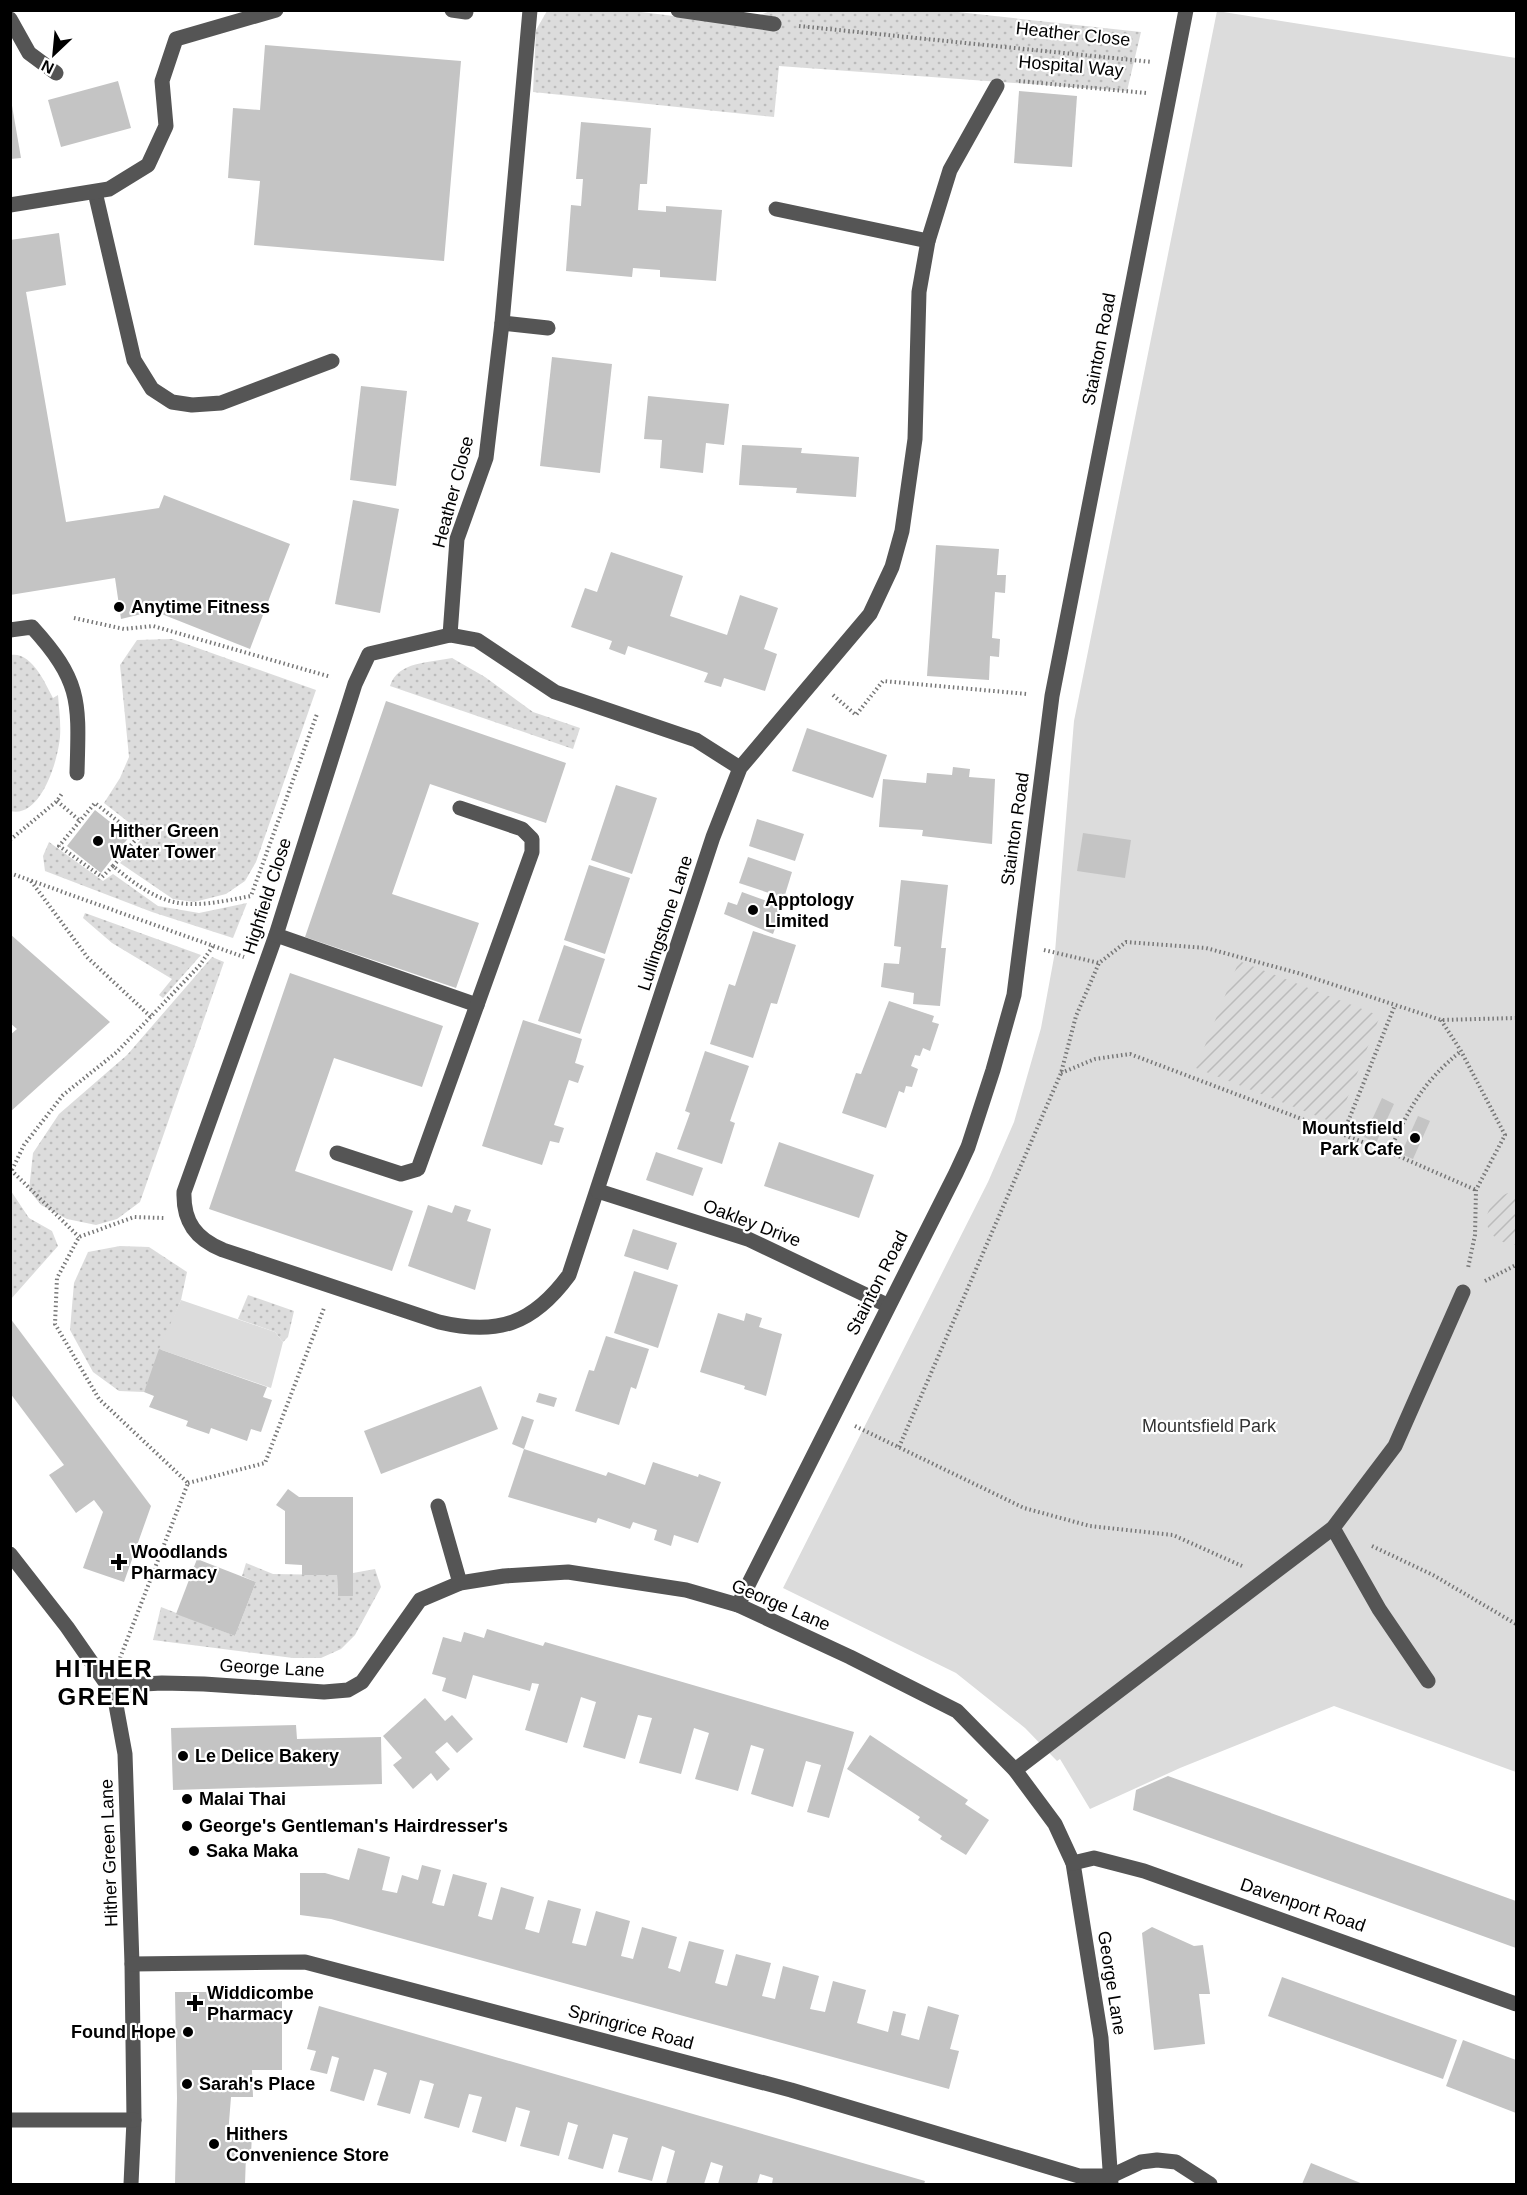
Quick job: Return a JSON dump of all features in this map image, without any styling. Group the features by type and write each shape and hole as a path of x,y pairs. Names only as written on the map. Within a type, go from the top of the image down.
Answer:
{"street":[{"path":"10,205 110,189 148,165 166,126 162,81 176,39 276,10"},
{"name":"Heather Close","path":"450,635 457,539 486,458 502,323 530,10"},
{"path":"678,10 774,24"},
{"name":"Stainton Road","path":"738,1605 968,1148 1014,995 1052,696 1186,10"},
{"path":"10,19 29,53 56,73"},
{"name":"Hospital Way","path":"902,531 915,439 919,292 927,241 950,170 997,86"},
{"path":"95,192 134,360 152,389 172,402 192,405 221,403 332,361"},
{"path":"776,209 927,241"},
{"path":"502,323 548,328"},
{"name":"Lullingstone Lane","path":"332,1287 439,1322 469,1329 493,1327 520,1320 542,1307 557,1292 569,1275 712,837 740,768 870,614 892,567 902,531"},
{"path":"10,630 32,627 54,651 69,674 79,710 77,773"},
{"name":"Highfield Close","path":"187,1218 184,1192 276,935 355,684 369,654 450,635 477,640 555,692 696,740 740,768"},
{"path":"336,1153 401,1174 418,1169 532,852 532,839 522,829 460,808"},
{"path":"276,935 477,1005"},
{"name":"Oakley Drive","path":"598,1191 748,1239 887,1305"},
{"path":"187,1218 200,1239 211,1245 332,1287"},
{"path":"1015,1770 1334,1528 1395,1446 1463,1292"},
{"path":"438,1506 460,1583"},
{"path":"1334,1528 1379,1609 1428,1681"},
{"name":"Hither Green Lane","path":"10,1554 68,1627 108,1686 116,1705 125,1754 132,1964 134,2120 131,2184"},
{"name":"George Lane","path":"108,1686 162,1683 324,1692 348,1690 362,1682 420,1600 460,1583 504,1576 568,1572 686,1590 738,1605 850,1657 957,1711 1015,1770 1055,1824 1073,1863 1101,2038 1111,2180"},
{"name":"Davenport Road","path":"1073,1863 1094,1858 1144,1871 1516,2004"},
{"name":"Springrice Road","path":"132,1964 305,1962 790,2090 1079,2176 1111,2180"},
{"path":"10,2120 134,2120"},
{"path":"1111,2180 1141,2162 1157,2160 1176,2162 1210,2184"}],"path":[{"name":"Heather Close","path":"774,24 1177,64"},
{"name":"Hospital Way","path":"997,86 1003,80 1171,95"},
{"path":"74,618 124,629 153,626 355,684"},
{"path":"326,687 330,676"},
{"path":"814,679 856,715 883,681 1052,696"},
{"path":"113,866 164,901 193,906 251,896 318,709"},
{"path":"10,840 57,801 77,773"},
{"path":"57,801 79,820"},
{"path":"95,803 138,837 113,866 102,877 59,846 95,803"},
{"path":"10,873 265,965"},
{"path":"31,881 88,958 151,1017"},
{"path":"899,1447 1061,1073 1076,1016 1099,963 1126,942 1206,948 1298,973 1441,1020 1516,1018"},
{"path":"1019,945 1099,963"},
{"path":"78,1238 11,1170 24,1145 63,1095 117,1052 200,965 213,946"},
{"path":"1344,1134 1395,1005"},
{"path":"1441,1020 1461,1051 1505,1135 1476,1190 1475,1234 1463,1292"},
{"path":"1389,1152 1411,1105 1435,1073 1461,1051"},
{"path":"1061,1073 1095,1059 1130,1054 1344,1134 1476,1190"},
{"path":"187,1218 134,1217 78,1238 57,1278 55,1324 99,1399 188,1483"},
{"path":"1463,1292 1516,1265"},
{"path":"188,1483 265,1463 332,1287"},
{"path":"833,1415 1024,1508 1090,1526 1173,1535 1268,1578"},
{"path":"108,1686 188,1483"},
{"path":"1334,1528 1433,1575 1516,1624"}],"green space":[{"path":"939,10 1141,32 1127,91 779,66 774,117 533,92 536,30 547,11 633,11 739,24 770,11"},
{"name":"Mountsfield Park","path":"1217,11 1516,58 1516,1772 1334,1706 1180,1768 1090,1809 1060,1759 1057,1761 1025,1728 956,1673 783,1588 988,1182 1014,1122 1041,1028 1055,952 1074,721"},
{"path":"172,639 316,690 256,862 245,881 226,894 194,902 173,899 120,863 145,835 104,803 120,778 129,757 120,665 137,640"},
{"path":"11,655 19,655 31,663 42,677 53,698 58,695 60,716 59,747 46,786 31,806 21,811 10,811"},
{"path":"452,658 485,677 533,712 580,728 573,749 390,686 394,678 407,667"},
{"path":"49,842 103,881 113,874 158,906 199,913 247,903 233,938 152,912 45,871 43,856"},
{"path":"85,913 201,955 163,998 159,995 172,979 112,943 83,918"},
{"path":"212,957 224,962 140,1202 117,1219 96,1225 67,1219 41,1205 29,1190 33,1153 59,1114 127,1055"},
{"path":"1239,961 1380,1016 1337,1124 1196,1068"},
{"path":"11,1191 29,1218 52,1231 58,1246 11,1299"},
{"path":"1508,1193 1516,1193 1516,1245 1495,1238 1487,1223 1487,1215 1491,1207"},
{"path":"120,1246 149,1247 187,1272 181,1300 144,1392 119,1391 93,1372 70,1330 74,1283 88,1252"},
{"path":"248,1295 294,1311 288,1337 283,1342 275,1332 238,1319"},
{"path":"181,1300 275,1332 283,1342 271,1388 159,1349"},
{"path":"246,1563 273,1574 337,1575 338,1596 353,1573 375,1569 381,1587 355,1635 341,1649 321,1658 293,1658 153,1640 161,1607 235,1636 256,1582 242,1576"}],"building":[{"path":"265,45 461,61 444,261 254,245 260,181 228,178 233,108 260,110"},
{"path":"118,81 131,128 61,147 48,100"},
{"path":"1019,91 1077,96 1072,167 1014,163"},
{"path":"10,94 21,158 10,159"},
{"path":"581,122 651,128 647,184 640,184 638,210 666,212 666,206 722,210 716,281 660,277 660,270 633,268 632,277 566,271 571,205 581,206 583,179 576,179"},
{"path":"59,233 66,285 26,292 66,522 159,508 164,495 290,544 250,649 154,611 121,619 115,578 10,595 10,240"},
{"path":"552,357 612,364 600,473 540,466"},
{"path":"361,386 407,391 396,486 350,480"},
{"path":"648,396 729,404 724,445 706,443 703,473 660,468 662,440 644,439"},
{"path":"742,445 802,448 801,453 859,457 856,497 796,493 797,488 739,485"},
{"path":"353,500 399,509 380,613 335,604"},
{"path":"936,545 999,549 997,575 1006,575 1005,593 995,592 992,638 1000,639 999,657 990,656 989,680 927,676"},
{"path":"611,552 683,576 670,616 727,635 740,595 778,608 764,649 777,654 765,691 724,678 721,687 704,682 708,673 628,646 625,655 609,649 612,641 571,627 585,588 597,592"},
{"path":"386,701 566,763 546,823 430,784 392,894 479,923 456,988 305,937"},
{"path":"807,728 887,755 873,798 792,771"},
{"path":"953,767 970,769 969,777 995,779 992,844 922,836 923,830 879,827 883,779 926,783 927,773 952,775"},
{"path":"616,785 657,798 632,874 591,860"},
{"name":"Hither Green Water Tower","path":"95,810 129,837 101,873 67,846"},
{"path":"757,819 804,834 795,861 749,846"},
{"path":"1083,833 1131,840 1125,878 1077,871"},
{"path":"748,857 792,872 784,898 739,883"},
{"path":"589,865 630,878 605,954 564,940"},
{"path":"901,880 948,885 941,948 946,948 940,1006 913,1004 914,993 881,987 884,963 899,964 901,947 894,946"},
{"name":"Apptology Limited","path":"742,892 783,907 773,934 724,914 728,902 737,905"},
{"path":"753,931 796,945 777,1004 771,1003 753,1058 710,1044 729,984 735,986"},
{"path":"10,934 110,1022 10,1112 10,1035 17,1029 10,1023"},
{"path":"564,945 605,959 580,1034 538,1021"},
{"path":"290,973 443,1026 422,1087 334,1058 295,1171 413,1211 392,1271 209,1209"},
{"path":"889,1001 934,1016 932,1022 939,1024 930,1051 923,1048 920,1056 915,1055 911,1066 918,1069 912,1087 906,1086 904,1093 899,1091 886,1128 842,1113 856,1073 861,1074"},
{"path":"523,1020 582,1039 575,1063 584,1066 578,1083 569,1080 554,1125 564,1128 559,1143 550,1141 542,1165 482,1146"},
{"path":"705,1051 749,1066 730,1121 735,1123 722,1164 677,1149 690,1113 685,1111"},
{"path":"1382,1098 1394,1104 1376,1143 1364,1137"},
{"name":"Mountsfield Park Cafe","path":"1418,1116 1430,1121 1413,1159 1401,1154"},
{"path":"779,1142 874,1175 859,1218 764,1186"},
{"path":"656,1152 703,1168 693,1196 646,1180"},
{"path":"428,1205 452,1213 455,1205 471,1210 467,1221 491,1229 475,1290 408,1266"},
{"path":"633,1229 677,1243 668,1270 624,1256"},
{"path":"634,1271 678,1285 658,1348 614,1333"},
{"path":"718,1313 744,1321 746,1313 762,1318 759,1327 782,1334 766,1396 744,1389 745,1386 700,1372"},
{"path":"10,1318 151,1506 124,1582 83,1568 103,1512 94,1500 76,1513 49,1475 64,1465 10,1393"},
{"path":"606,1336 649,1349 636,1389 631,1387 619,1425 575,1411 589,1370 594,1371"},
{"path":"159,1349 267,1387 263,1397 272,1400 261,1432 251,1429 247,1441 211,1428 209,1434 186,1426 188,1421 149,1407 154,1396 144,1392"},
{"path":"481,1386 498,1429 381,1474 364,1431"},
{"path":"539,1393 557,1398 554,1407 536,1402"},
{"path":"522,1416 534,1420 524,1449 512,1444"},
{"path":"524,1449 606,1476 608,1472 645,1485 653,1462 721,1482 698,1543 674,1535 671,1546 654,1540 657,1530 633,1522 630,1529 598,1518 596,1523 508,1497"},
{"path":"288,1489 299,1497 353,1497 353,1596 338,1596 337,1575 302,1575 302,1565 285,1564 285,1511 276,1505"},
{"path":"197,1559 256,1582 235,1636 176,1614"},
{"path":"487,1629 543,1646 545,1642 854,1732 829,1818 807,1812 821,1765 806,1761 793,1807 751,1794 764,1749 751,1745 738,1791 695,1779 709,1733 694,1728 681,1774 639,1763 652,1718 638,1715 625,1759 583,1747 596,1702 581,1697 567,1743 525,1730 539,1684 532,1683 530,1691 473,1675 466,1699 442,1691 446,1678 432,1674 443,1637 461,1642 464,1632 484,1638"},
{"path":"425,1698 445,1721 452,1715 473,1739 457,1753 447,1742 435,1752 450,1769 437,1781 431,1773 413,1789 393,1765 402,1758 383,1736"},
{"path":"296,1725 297,1739 381,1737 382,1784 173,1790 171,1728"},
{"path":"870,1735 968,1800 965,1804 989,1820 966,1855 940,1839 942,1836 918,1820 920,1817 847,1769"},
{"path":"1168,1776 1516,1901 1516,1948 1133,1810 1136,1790"},
{"path":"358,1848 390,1857 382,1890 397,1893 402,1875 418,1880 422,1865 441,1870 432,1903 438,1905 444,1906 453,1874 487,1883 478,1916 484,1918 492,1920 501,1887 534,1897 525,1929 539,1933 548,1900 581,1909 572,1943 586,1946 596,1911 630,1921 621,1956 633,1959 642,1927 677,1937 668,1968 680,1972 689,1941 724,1950 715,1983 722,1985 727,1986 736,1954 771,1963 762,1996 775,1999 783,1966 819,1976 810,2009 825,2012 833,1981 866,1990 857,2023 888,2032 893,2011 906,2014 901,2035 919,2040 928,2006 959,2015 950,2049 959,2051 949,2089 331,1919 300,1915 300,1873 325,1873 349,1880"},
{"path":"1152,1927 1194,1946 1203,1945 1210,1994 1199,1994 1205,2044 1154,2050 1142,1933"},
{"path":"1282,1977 1457,2040 1443,2079 1268,2016"},
{"path":"175,1992 282,1992 282,2070 252,2070 253,2097 231,2097 228,2135 252,2135 251,2154 246,2154 245,2184 175,2184 177,2098"},
{"path":"319,2006 925,2181 924,2184 772,2184 773,2178 760,2174 757,2184 718,2184 723,2166 711,2162 704,2184 666,2184 675,2151 662,2146 652,2181 618,2172 628,2138 613,2134 603,2169 568,2159 578,2125 568,2122 559,2156 520,2146 530,2111 516,2107 506,2142 472,2132 482,2097 469,2094 459,2128 424,2118 434,2084 428,2082 420,2080 410,2114 377,2105 387,2073 374,2069 364,2101 330,2091 339,2058 332,2056 327,2074 310,2070 316,2051 307,2049"},
{"path":"1463,2040 1516,2060 1516,2113 1446,2086"},
{"path":"1311,2163 1363,2184 1302,2184"}],"place":[{"name":"Anytime Fitness","path":"119,607"},
{"name":"Hither Green Water Tower","path":"98,841"},
{"name":"Apptology Limited","path":"753,910"},
{"name":"Mountsfield Park Cafe","path":"1415,1138"},
{"name":"Woodlands Pharmacy","path":"119,1562"},
{"name":"Le Delice Bakery","path":"183,1756"},
{"name":"Malai Thai","path":"187,1799"},
{"name":"George's Gentleman's Hairdresser's","path":"187,1826"},
{"name":"Saka Maka","path":"194,1851"},
{"name":"Widdicombe Pharmacy","path":"195,2003"},
{"name":"Found Hope","path":"188,2032"},
{"name":"Sarah's Place","path":"187,2084"},
{"name":"Hithers Convenience Store","path":"214,2144"}],"district":[{"name":"HITHER GREEN","path":"104,1683"}]}
